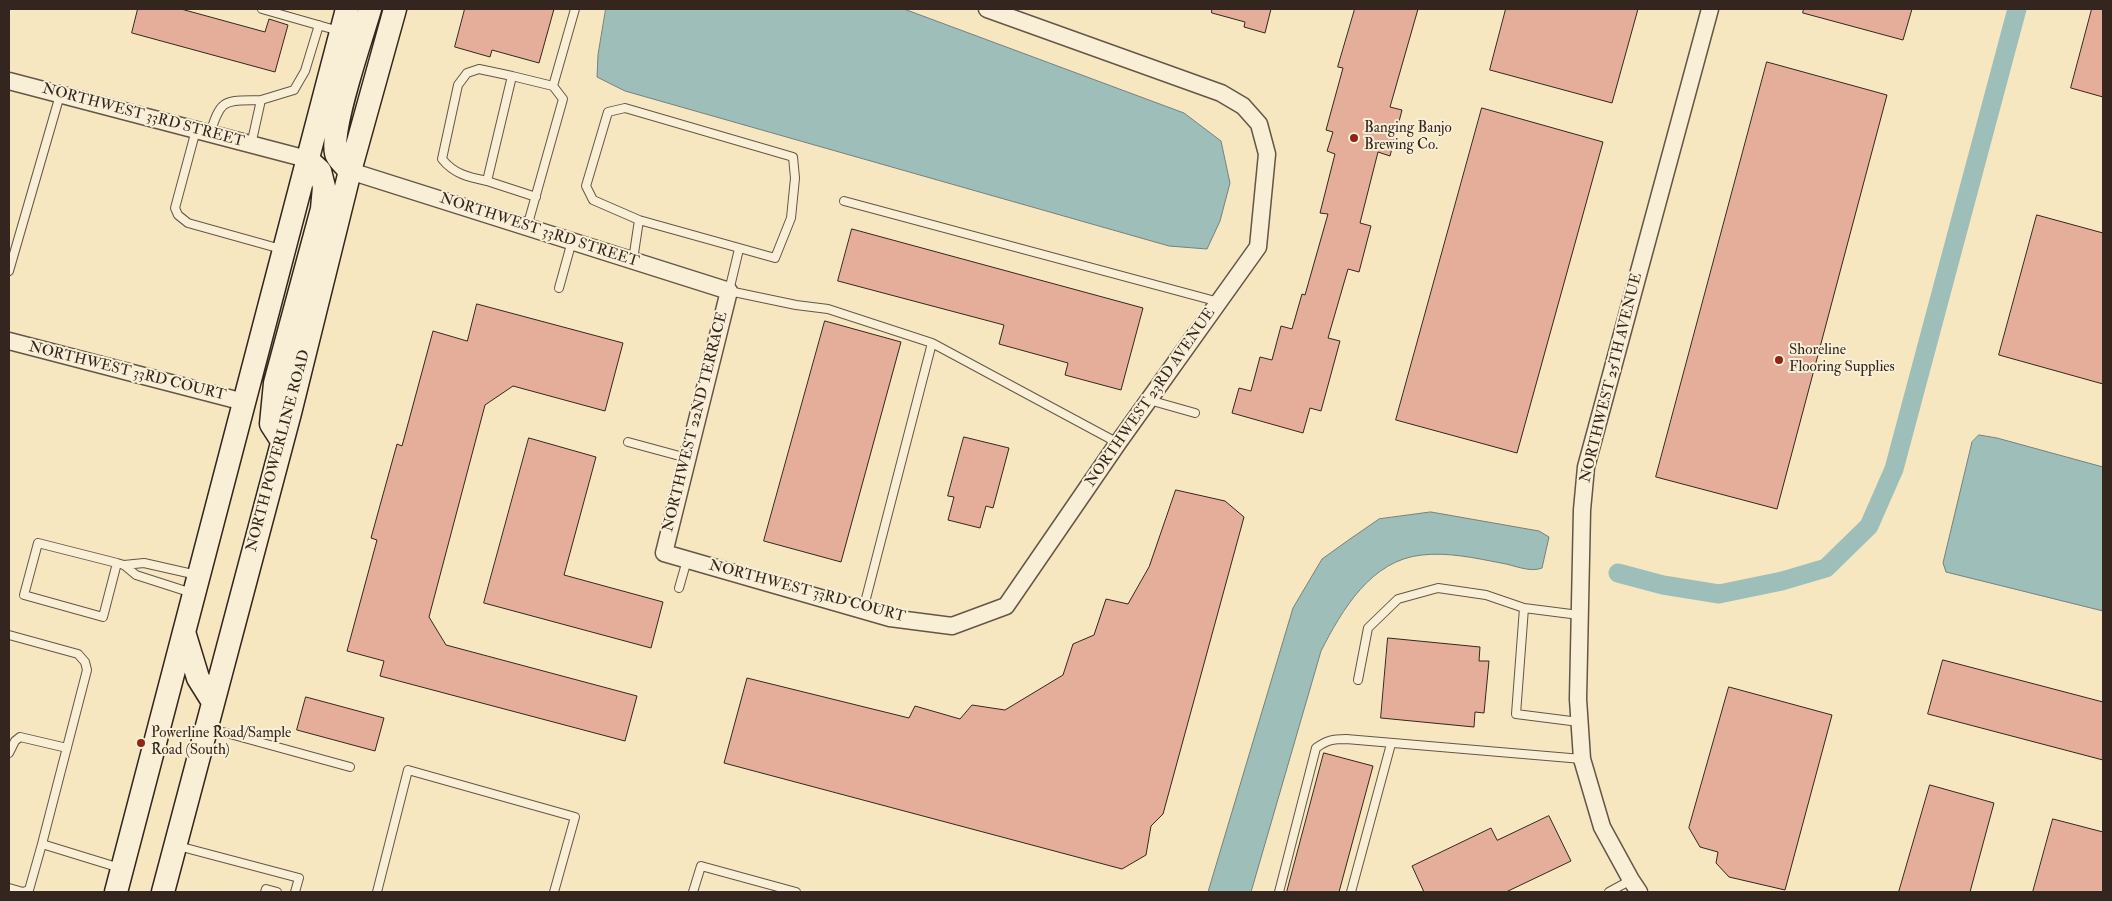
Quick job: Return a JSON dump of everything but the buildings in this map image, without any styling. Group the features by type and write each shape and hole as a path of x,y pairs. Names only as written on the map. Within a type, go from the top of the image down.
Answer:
{"main road":[{"path":"116,892 347,9"},
{"path":"350,171 336,154 336,140 342,110 370,9"},
{"name":"NORTH POWERLINE ROAD","path":"163,892 282,441 350,171 394,9"},
{"path":"282,441 272,424 275,383 322,208 324,188 320,171 307,159"},
{"path":"184,632 198,678 213,702"}],"street":[{"name":"NORTHWEST 23RD AVENUE","path":"952,626 1006,606 1118,443 1258,246 1267,154 1259,124 1243,106 1221,93 987,9"},
{"name":"NORTHWEST 25TH AVENUE","path":"1635,886 1602,827 1582,759 1578,699 1582,510 1586,467 1710,9"},
{"name":"NORTHWEST 33RD STREET","path":"9,81 307,159"},
{"name":"NORTHWEST 33RD STREET","path":"350,171 729,290"},
{"name":"NORTHWEST 22ND TERRACE","path":"664,553 729,290"},
{"name":"NORTHWEST 33RD COURT","path":"9,341 244,402"},
{"name":"NORTHWEST 33RD COURT","path":"664,553 890,618 952,626"}],"lane":[{"path":"262,9 341,32"},
{"path":"553,86 575,9"},
{"path":"283,250 188,223 178,215 175,208 203,132 216,112 230,100 261,100 294,90 305,70 319,25"},
{"path":"527,227 536,196 563,98 553,86 479,69 467,73 458,85 442,159 448,167 462,175 536,196"},
{"path":"487,181 512,76"},
{"path":"9,272 60,94"},
{"path":"251,145 261,100"},
{"path":"625,108 793,158 795,178 792,218 775,258 639,220 593,200 586,186 608,112 625,108"},
{"path":"844,201 1219,302"},
{"path":"633,260 639,220"},
{"path":"559,288 572,241"},
{"path":"739,249 729,290 796,305 828,309 932,342 1118,443"},
{"path":"863,610 932,342"},
{"path":"1149,400 1194,413"},
{"path":"628,442 687,458"},
{"path":"120,564 103,617 24,595 38,543 120,564 144,563 197,584"},
{"path":"679,588 687,560"},
{"path":"120,564 136,575 197,584"},
{"path":"1358,680 1368,628 1398,599 1438,588 1486,595 1524,608 1579,615"},
{"path":"1524,608 1516,714 1579,722"},
{"path":"9,635 78,654 85,662 87,670 29,890 23,892 9,888"},
{"path":"206,727 350,767"},
{"path":"9,753 15,741 20,737 67,748"},
{"path":"1279,892 1316,748 1333,739 1582,759"},
{"path":"1351,892 1391,744"},
{"path":"376,892 408,770 574,817 554,892"},
{"path":"42,844 122,869"},
{"path":"176,845 299,878 295,892"},
{"path":"693,892 701,866 796,892"},
{"path":"1609,892 1635,886"},
{"path":"265,892 266,889 278,892"}],"water":[{"path":"606,9 904,9 1184,113 1221,141 1230,183 1220,221 1207,249 1169,246 625,91 597,77 598,55"},
{"path":"1979,435 1997,438 2103,467 2103,611 1946,572 1943,563 1972,442"},
{"path":"1431,512 1539,531 1549,537 1542,568 1532,570 1471,557 1432,554 1404,559 1388,566 1373,577 1360,590 1338,619 1321,651 1251,892 1208,892 1293,608 1322,559 1350,539 1379,519"}],"waterway":[{"path":"1618,573 1663,585 1719,594 1782,581 1826,568 1869,526 1894,469 2017,9"}],"place":[{"name":"Banging Banjo Brewing Co.","path":"1354,138"},
{"name":"Shoreline Flooring Supplies","path":"1779,360"},
{"name":"Powerline Road/Sample Road (South)","path":"141,743"}]}
